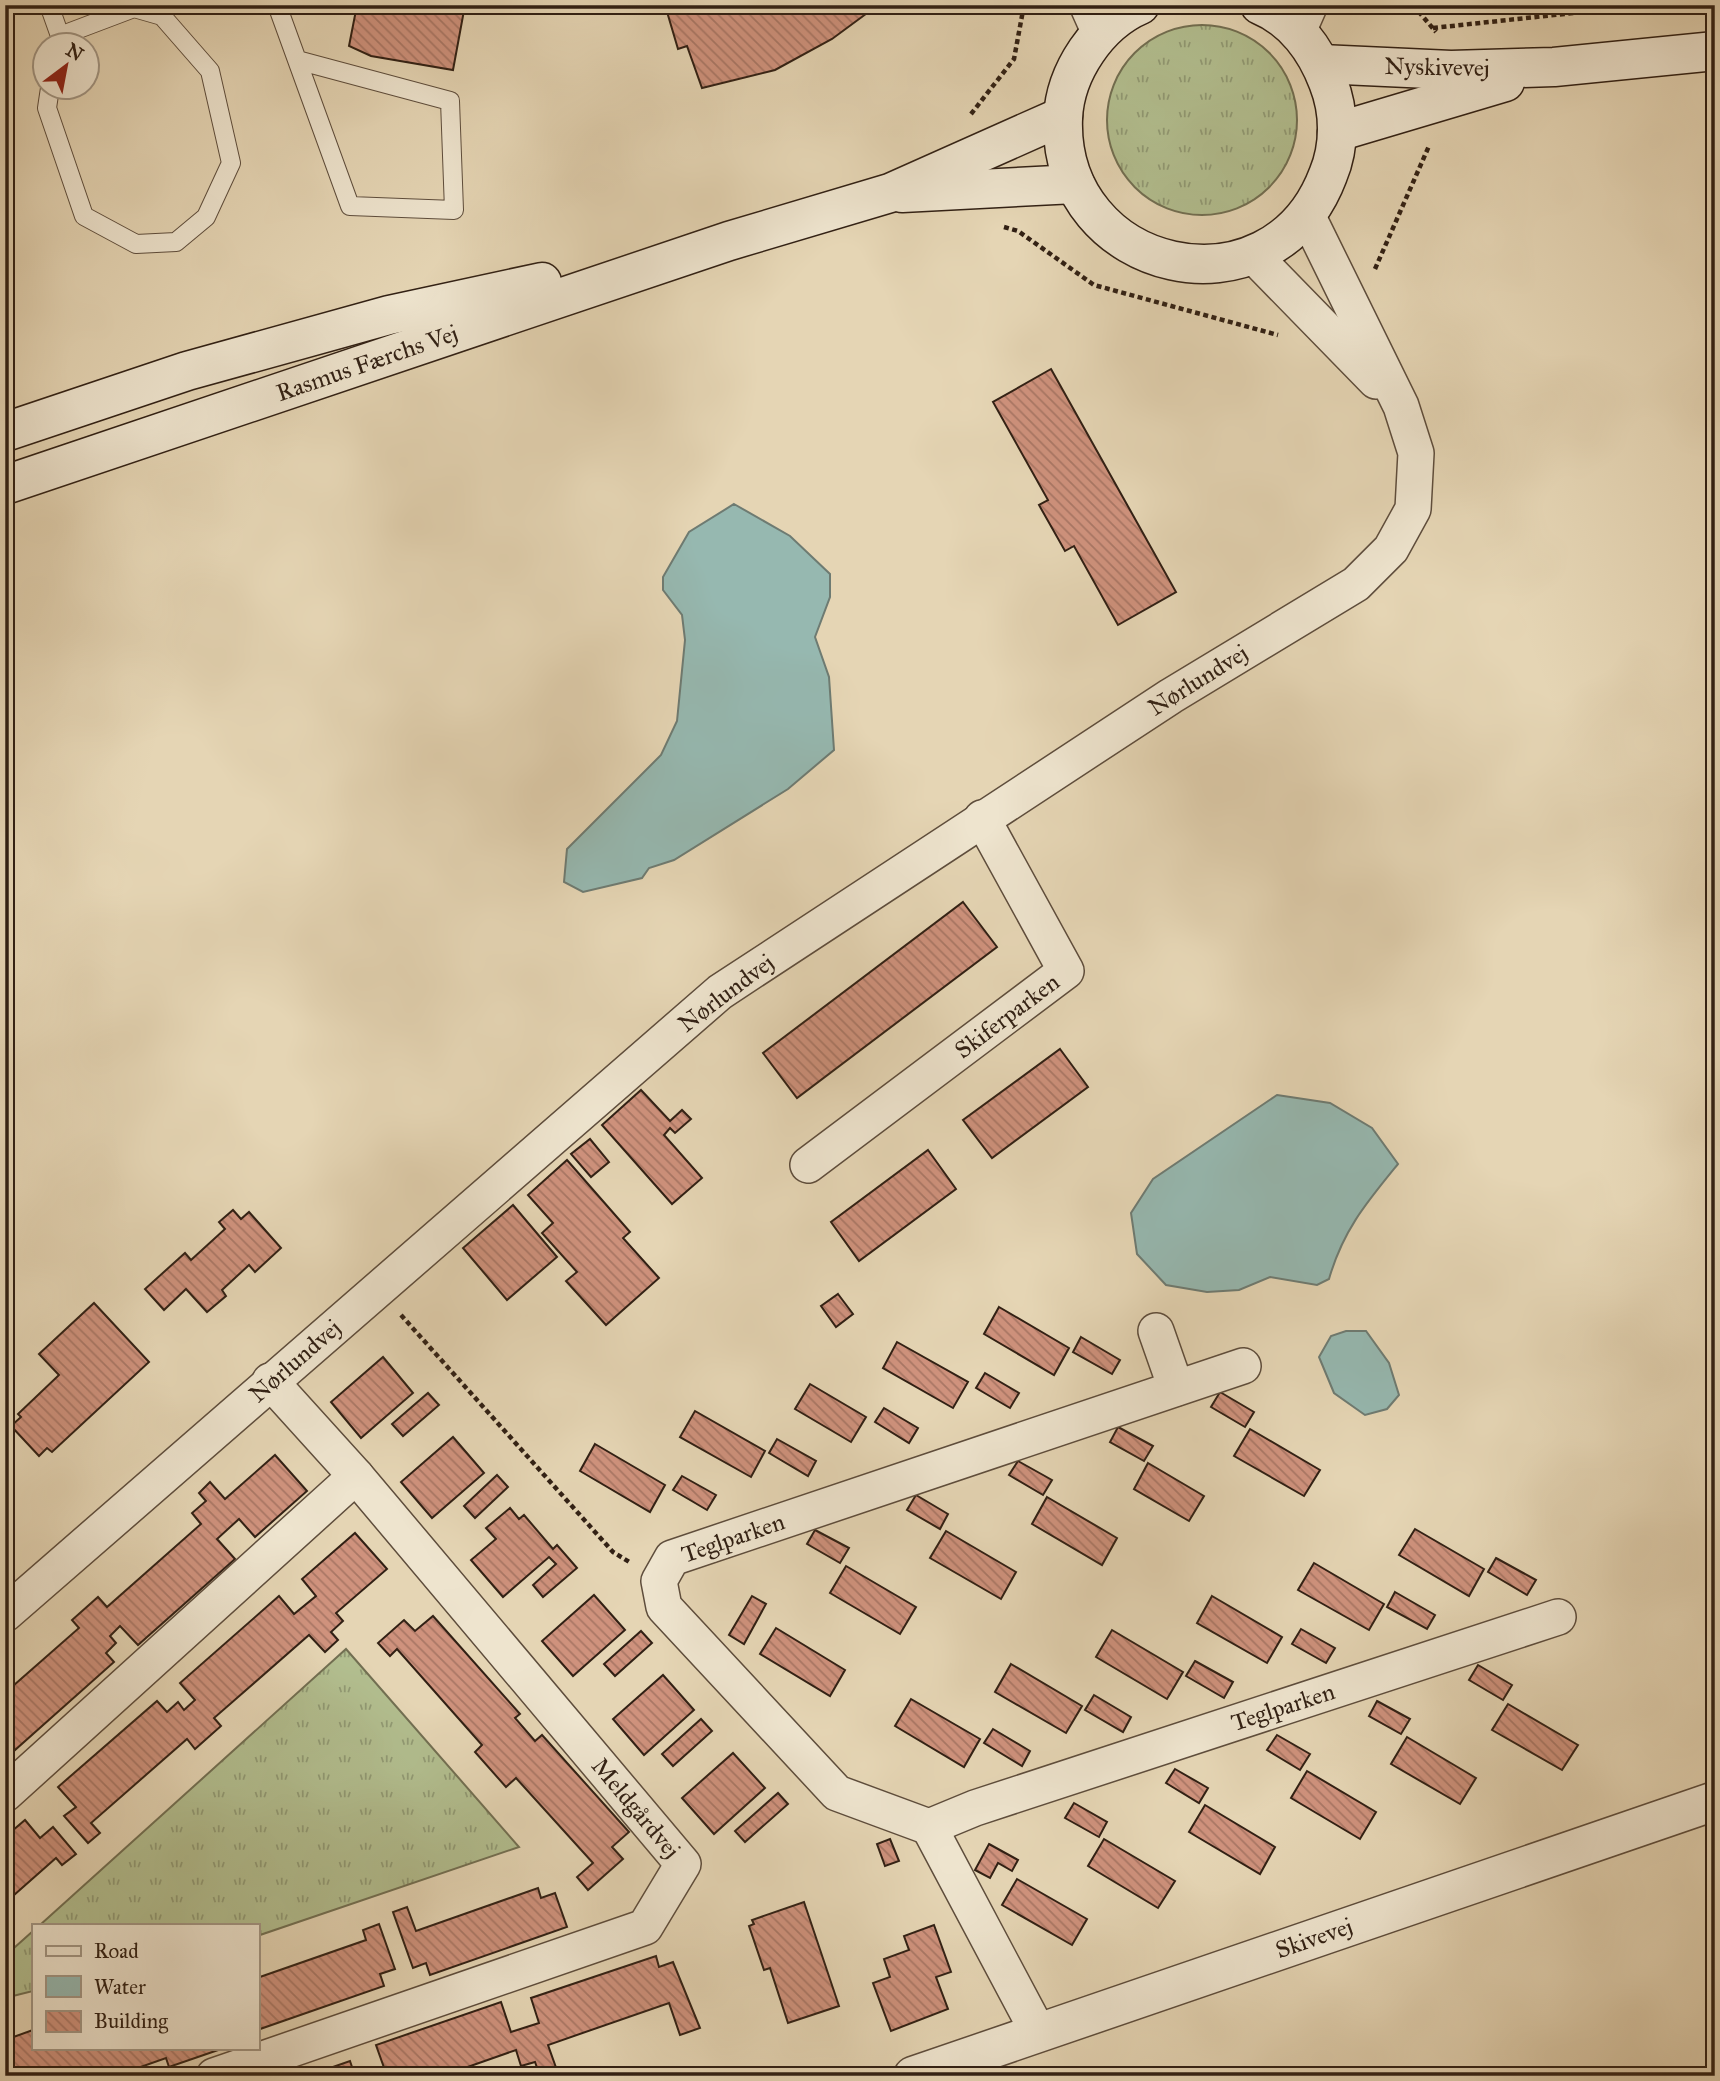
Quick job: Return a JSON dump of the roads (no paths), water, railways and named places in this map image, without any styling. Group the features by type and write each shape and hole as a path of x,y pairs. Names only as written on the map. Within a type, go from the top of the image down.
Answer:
{"main road":[{"path":"1140,5 1095,19 1074,75 1063,116 1064,151 1075,184 1093,215 1119,239 1150,256 1184,264 1220,264 1253,255 1273,245 1307,215 1323,190 1330,171 1337,132 1334,97 1302,18 1260,5"},
{"name":"Nyskivevej","path":"1337,132 1452,84 1553,67 1715,51"},
{"name":"Nyskivevej","path":"1321,64 1452,84"},
{"name":"Rasmus Færchs Vej","path":"5,485 729,241 890,193 1063,116"},
{"name":"Rasmus Færchs Vej","path":"890,193 1075,184"},
{"name":"Rasmus Færchs Vej","path":"5,432 187,371 389,315 729,241"},
{"name":"Skivevej","path":"913,2076 1715,1801"}],"street":[{"name":"Nørlundvej","path":"5,1615 270,1381 720,992 1171,696 1356,584 1391,549 1413,509 1416,453 1401,406 1343,324 1307,215"},
{"name":"Nørlundvej","path":"1253,255 1343,324"},
{"name":"Skiferparken","path":"808,1165 1066,971 982,818"},
{"path":"1156,1331 1176,1388"},
{"name":"Teglparken","path":"1243,1366 672,1558 659,1581 664,1607 837,1793 929,1827 975,1808 1558,1618"},
{"name":"Meldgårdvej","path":"214,2076 645,1927 683,1864 356,1476 270,1381"},
{"path":"5,1794 356,1476"},
{"path":"929,1827 1038,2032"}],"lane":[{"path":"48,5 56,32"},
{"path":"277,5 350,206 454,210 450,101 297,60"},
{"path":"48,102 47,108 83,216 136,244 176,242 206,217 231,163 210,71 162,16 134,8 79,32"}],"water":[{"path":"734,504 790,536 830,574 830,597 815,637 829,677 834,750 788,789 674,860 649,868 642,878 583,892 564,882 567,849 661,755 677,721 685,640 682,615 663,590 663,577 689,532"},
{"path":"1277,1095 1330,1103 1372,1128 1398,1164 1366,1204 1349,1231 1329,1279 1317,1285 1270,1277 1239,1290 1207,1292 1166,1285 1137,1254 1131,1213 1153,1179"},
{"path":"1346,1331 1366,1331 1389,1363 1399,1395 1387,1409 1365,1415 1334,1393 1319,1357 1331,1336"}]}
